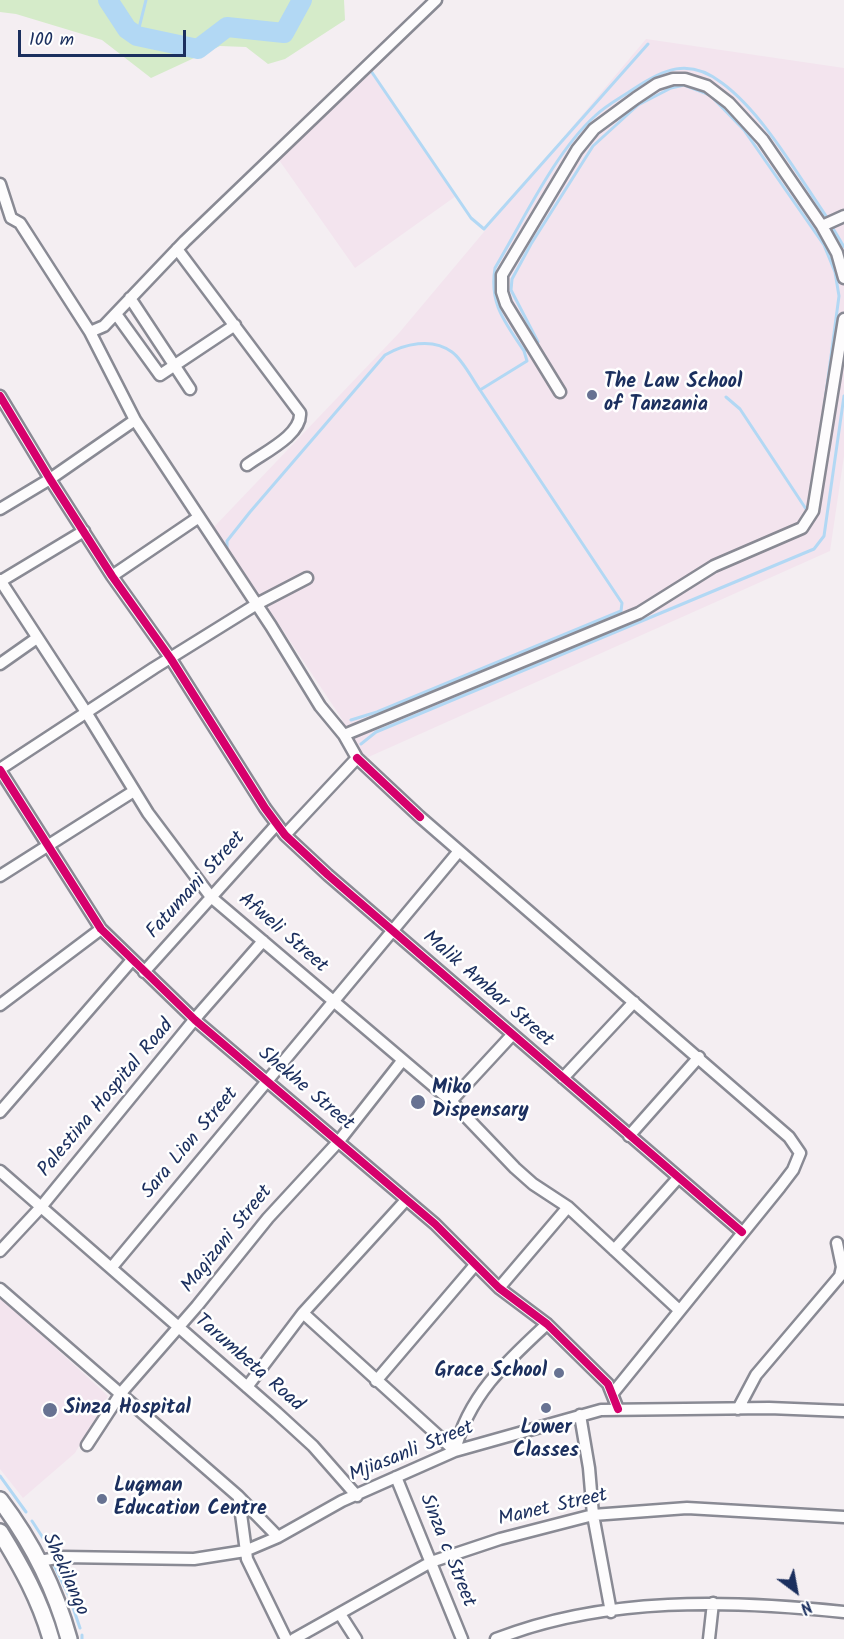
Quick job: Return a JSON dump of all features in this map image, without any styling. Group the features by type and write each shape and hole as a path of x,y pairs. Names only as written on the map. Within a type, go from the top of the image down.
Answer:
{"main road":[{"name":"Shekilango","path":"0,1500 40,1561 58,1604 69,1639"},
{"name":"Shekilango","path":"0,1532 29,1580 51,1639"}],"street":[{"path":"90,332 104,326 177,249 436,0"},
{"path":"560,392 507,304 502,292 502,275 577,150 594,129 657,84 673,79 685,79 707,86 729,104 763,140 822,226 837,253 844,279"},
{"path":"0,184 5,220 23,227 90,332 135,420 257,604 320,706 344,735 357,758 459,851 789,1137 800,1153 793,1170 613,1393"},
{"path":"822,226 844,216"},
{"path":"177,249 300,413 301,421 294,431 247,465"},
{"path":"130,298 190,388"},
{"path":"116,314 160,375 235,326"},
{"path":"344,735 639,613 714,566 802,528 813,511 844,319"},
{"name":"Malik Ambar Street","path":"0,396 112,576 171,658 285,835 512,1035 742,1232"},
{"path":"0,509 50,479 135,420"},
{"path":"112,576 199,517"},
{"path":"1,580 84,531"},
{"path":"0,770 86,712 257,604 307,578"},
{"name":"Afweli Street","path":"1,580 134,791 171,846 211,897 451,1101 515,1168 533,1184 568,1207 679,1310"},
{"path":"0,664 38,638"},
{"path":"285,835 357,758"},
{"name":"Shekhe Street","path":"0,770 101,929 195,1020 435,1224 499,1288 547,1324 602,1378 613,1393 618,1409"},
{"path":"0,876 134,791"},
{"name":"Fatumani Street","path":"144,972 277,824"},
{"name":"Sara Lion Street","path":"112,1267 459,851"},
{"path":"0,1005 101,929"},
{"name":"Palestina Hospital Road","path":"0,1251 41,1207 263,941"},
{"path":"0,1112 132,960"},
{"path":"563,1078 634,1002"},
{"path":"451,1101 512,1035"},
{"path":"629,1136 699,1057"},
{"name":"Magizani Street","path":"87,1445 121,1393 178,1328 268,1218 339,1141 402,1061"},
{"name":"Tarumbeta Road","path":"0,1171 112,1267 313,1446 357,1496"},
{"path":"614,1250 678,1178"},
{"path":"248,1387 303,1312 406,1200"},
{"path":"499,1288 568,1207"},
{"path":"738,1409 756,1375 840,1276 842,1267 837,1243"},
{"path":"376,1381 475,1265"},
{"path":"0,1289 238,1496 278,1537"},
{"path":"303,1312 455,1451 461,1428 476,1398 547,1324"},
{"name":"Mjiasanli Street","path":"40,1561 62,1557 194,1559 245,1551 278,1537 328,1509 455,1451 580,1415 618,1409 844,1411"},
{"path":"580,1415 589,1468 593,1515 611,1612"},
{"name":"Sinza c Street","path":"396,1477 462,1639"},
{"path":"238,1496 244,1522 245,1551 286,1639"},
{"name":"Manet Street","path":"294,1639 431,1562 500,1539 593,1515 687,1508 844,1517"},
{"path":"496,1639 544,1624 670,1603 713,1603 844,1612"},
{"path":"709,1639 713,1603"},
{"path":"340,1614 356,1639"}],"shaded area":[{"name":"The Law School of Tanzania","path":"646,39 844,68 844,456 830,551 364,759 340,716 214,527 399,333"},
{"path":"371,73 456,196 355,268 279,160"},
{"name":"Sinza Hospital","path":"0,1297 108,1396 75,1453 23,1498 0,1469"}],"green space":[{"path":"0,0 344,0 345,20 285,59 268,64 246,47 220,46 151,78 102,40 16,14 0,12"}],"waterway":[{"path":"108,0 127,29 137,36 198,49 227,27 284,33 302,0"},
{"path":"137,36 146,0"},
{"path":"371,71 471,218 484,229 648,44"},
{"path":"524,351 500,312 494,292 495,268 553,168 580,131 603,109 654,76 687,68 710,75 722,83 752,111 766,128 828,219"},
{"path":"534,345 538,342 511,290 512,279 531,244 593,146 638,105 671,88 684,85 710,95 744,130 824,245 835,272 839,296 824,409"},
{"path":"831,225 844,247"},
{"path":"227,551 227,541 250,512 385,355 409,345 427,343 444,347 460,360 480,390 527,361 524,351 528,348"},
{"path":"351,720 377,712 621,611 622,603 480,390"},
{"path":"361,744 376,732 814,549 824,536 844,396"},
{"path":"726,397 740,409 808,512"},
{"path":"0,1476 26,1512"},
{"path":"32,1521 45,1541"},
{"path":"53,1563 69,1596 80,1628"}],"cycle path":[{"path":"0,396 112,576 171,659 265,808 285,835 328,875 742,1232"},
{"path":"357,758 420,817"},
{"path":"0,770 101,929 195,1020 435,1224 499,1288 547,1324 608,1384 618,1409"}],"place":[{"name":"The Law School of Tanzania","path":"592,395"},
{"name":"Miko Dispensary","path":"418,1102"},
{"name":"Grace School","path":"559,1373"},
{"name":"Lower Classes","path":"546,1408"},
{"name":"Sinza Hospital","path":"50,1410"},
{"name":"Luqman Education Centre","path":"102,1499"}]}
